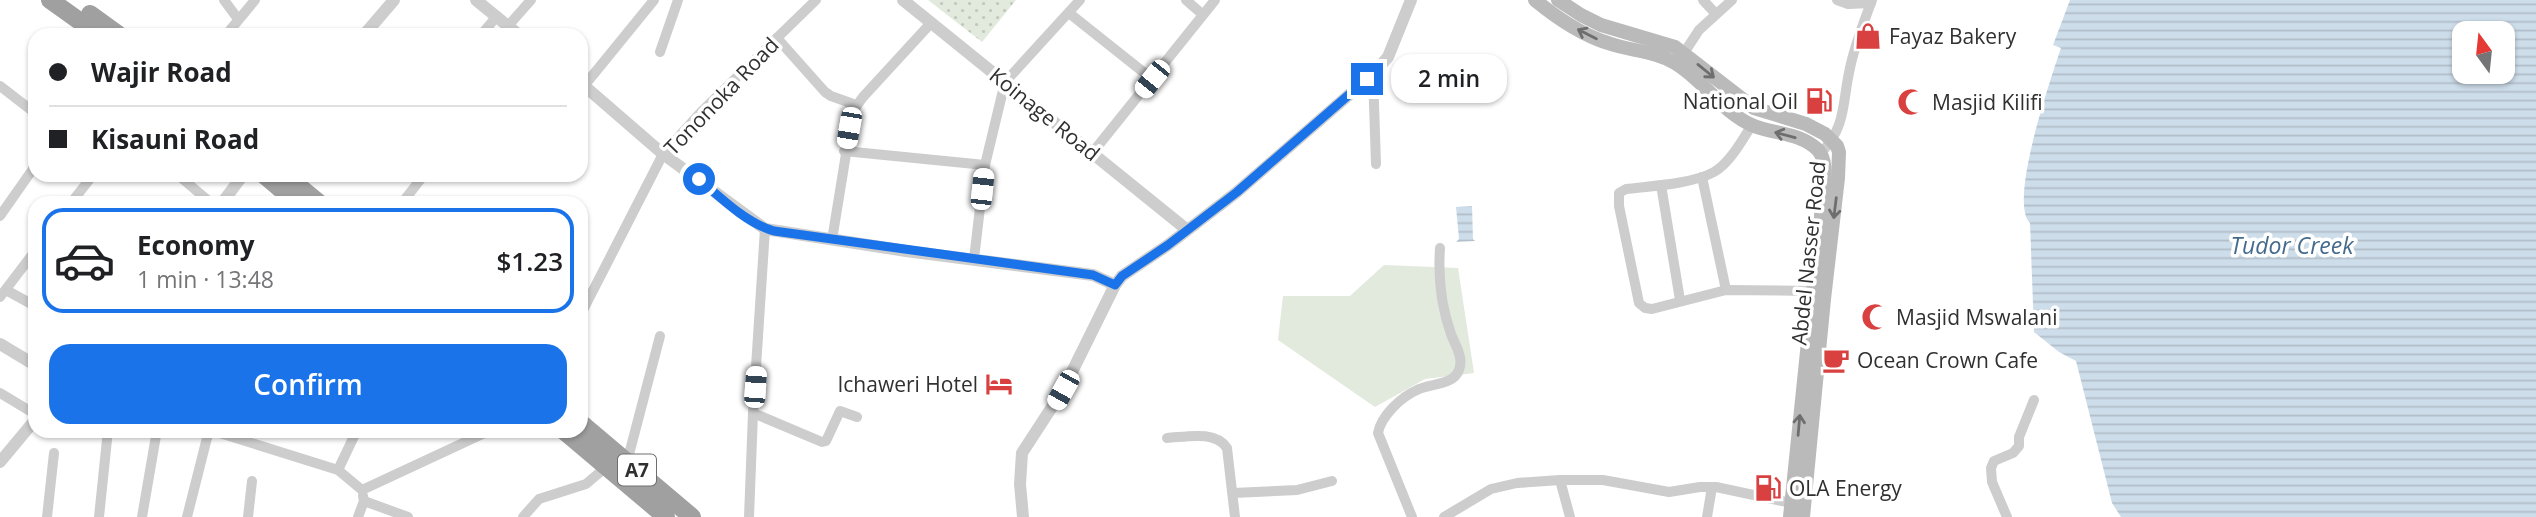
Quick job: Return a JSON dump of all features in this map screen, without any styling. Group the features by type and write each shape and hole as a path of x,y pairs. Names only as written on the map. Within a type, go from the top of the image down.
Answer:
{"highway":[{"path":"50,0 89,28"},
{"path":"70,0 109,28"},
{"path":"279,182 291,196"},
{"path":"283,182 307,196"},
{"name":"A7","path":"588,429 692,517"},
{"name":"A7","path":"572,438 666,517"}],"main road":[{"path":"1535,0 1559,18 1594,38 1675,63 1723,107 1752,125 1805,141 1821,153"},
{"path":"1561,1 1581,15 1601,24 1662,41 1684,53 1734,95 1754,108 1806,124 1833,141"},
{"name":"Abdel Nasser Road","path":"1790,510 1802,456 1838,178 1839,152 1833,141"},
{"name":"Abdel Nasser Road","path":"1803,517 1802,456 1813,291 1825,180 1821,153"}],"street":[{"path":"224,0 238,19"},
{"path":"231,28 255,0"},
{"path":"370,28 394,0"},
{"path":"476,0 510,28"},
{"path":"508,26 531,0"},
{"path":"588,78 654,0"},
{"path":"660,52 678,0"},
{"name":"Tononoka Road","path":"588,300 663,154 701,112 816,0"},
{"name":"Koinage Road","path":"903,0 1186,229"},
{"path":"974,259 985,165 1006,82 1080,0"},
{"path":"1186,0 1202,14"},
{"path":"1093,152 1215,0"},
{"path":"1023,517 1020,484 1022,453 1053,409 1115,285 1122,276 1237,192 1373,74 1388,57 1411,0"},
{"path":"1703,0 1715,13"},
{"path":"1684,53 1699,30 1732,0"},
{"path":"1837,0 1848,4 1871,2"},
{"name":"Abdel Nasser Road","path":"1833,141 1840,128 1856,45 1871,2"},
{"path":"1069,13 1152,79"},
{"path":"487,28 497,16"},
{"path":"832,240 853,111 931,23"},
{"path":"777,38 825,92 856,105"},
{"path":"1373,74 1376,164"},
{"path":"0,86 28,108"},
{"path":"588,90 663,154 765,229 1093,275 1115,285"},
{"path":"1752,125 1720,167 1702,177 1626,189 1619,193 1619,206 1640,303 1645,308 1652,309 1727,290 1813,291"},
{"path":"1821,153 1833,141"},
{"path":"845,151 985,165"},
{"path":"0,216 28,176"},
{"path":"1702,177 1727,290"},
{"path":"76,196 88,182"},
{"path":"186,182 203,196"},
{"path":"408,196 418,182"},
{"path":"1661,185 1680,300"},
{"path":"749,517 765,229"},
{"path":"1412,517 1378,433 1383,420 1408,396 1422,387 1450,380 1459,370 1460,355 1450,332 1440,289 1440,248"},
{"path":"28,260 3,293 28,303"},
{"path":"626,462 660,336"},
{"path":"0,344 28,361"},
{"path":"0,393 28,410"},
{"path":"2007,517 1992,482 1991,468 1994,461 2013,453 2018,446 2034,400"},
{"path":"753,413 822,442 826,441 840,411 857,417"},
{"path":"0,462 6,446 28,426"},
{"path":"1167,438 1203,436 1220,440 1227,448 1236,517"},
{"path":"99,517 107,438"},
{"path":"142,517 156,438"},
{"path":"187,517 207,438"},
{"path":"235,438 338,470 363,496 408,517"},
{"path":"338,470 353,438"},
{"path":"358,517 363,496 475,438"},
{"path":"47,517 54,453"},
{"path":"523,517 539,499 586,484 606,467"},
{"path":"1444,517 1491,489 1517,483 1560,480 1603,480 1669,492 1712,487 1731,489 1790,510"},
{"path":"1560,480 1570,517"},
{"path":"248,517 253,481"},
{"path":"1233,493 1297,490 1332,481"},
{"path":"1707,517 1712,487"}],"shaded area":[{"path":"928,0 1016,0 982,42"},
{"path":"1384,265 1458,268 1474,373 1425,379 1375,407 1278,340 1283,296 1350,296"}],"water":[{"name":"Tudor Creek","path":"2070,0 2536,0 2536,517 2121,517 2112,503 2076,361 2059,352 2034,332 2030,223 2025,211 2024,191 2034,139 2061,48 2053,45"},
{"path":"1472,206 1475,241 1456,242 1459,239 1456,207"}],"place":[{"name":"Fayaz Bakery","path":"1868,36"},
{"name":"National Oil","path":"1819,101"},
{"name":"Masjid Kilifi","path":"1911,102"},
{"name":"Masjid Mswalani","path":"1875,317"},
{"name":"Ocean Crown Cafe","path":"1836,360"},
{"name":"Ichaweri Hotel","path":"999,384"},
{"name":"OLA Energy","path":"1768,488"}],"route":[{"path":"699,179 744,216 765,229 906,251 1093,275 1115,285 1122,276 1237,192 1367,79"}]}
